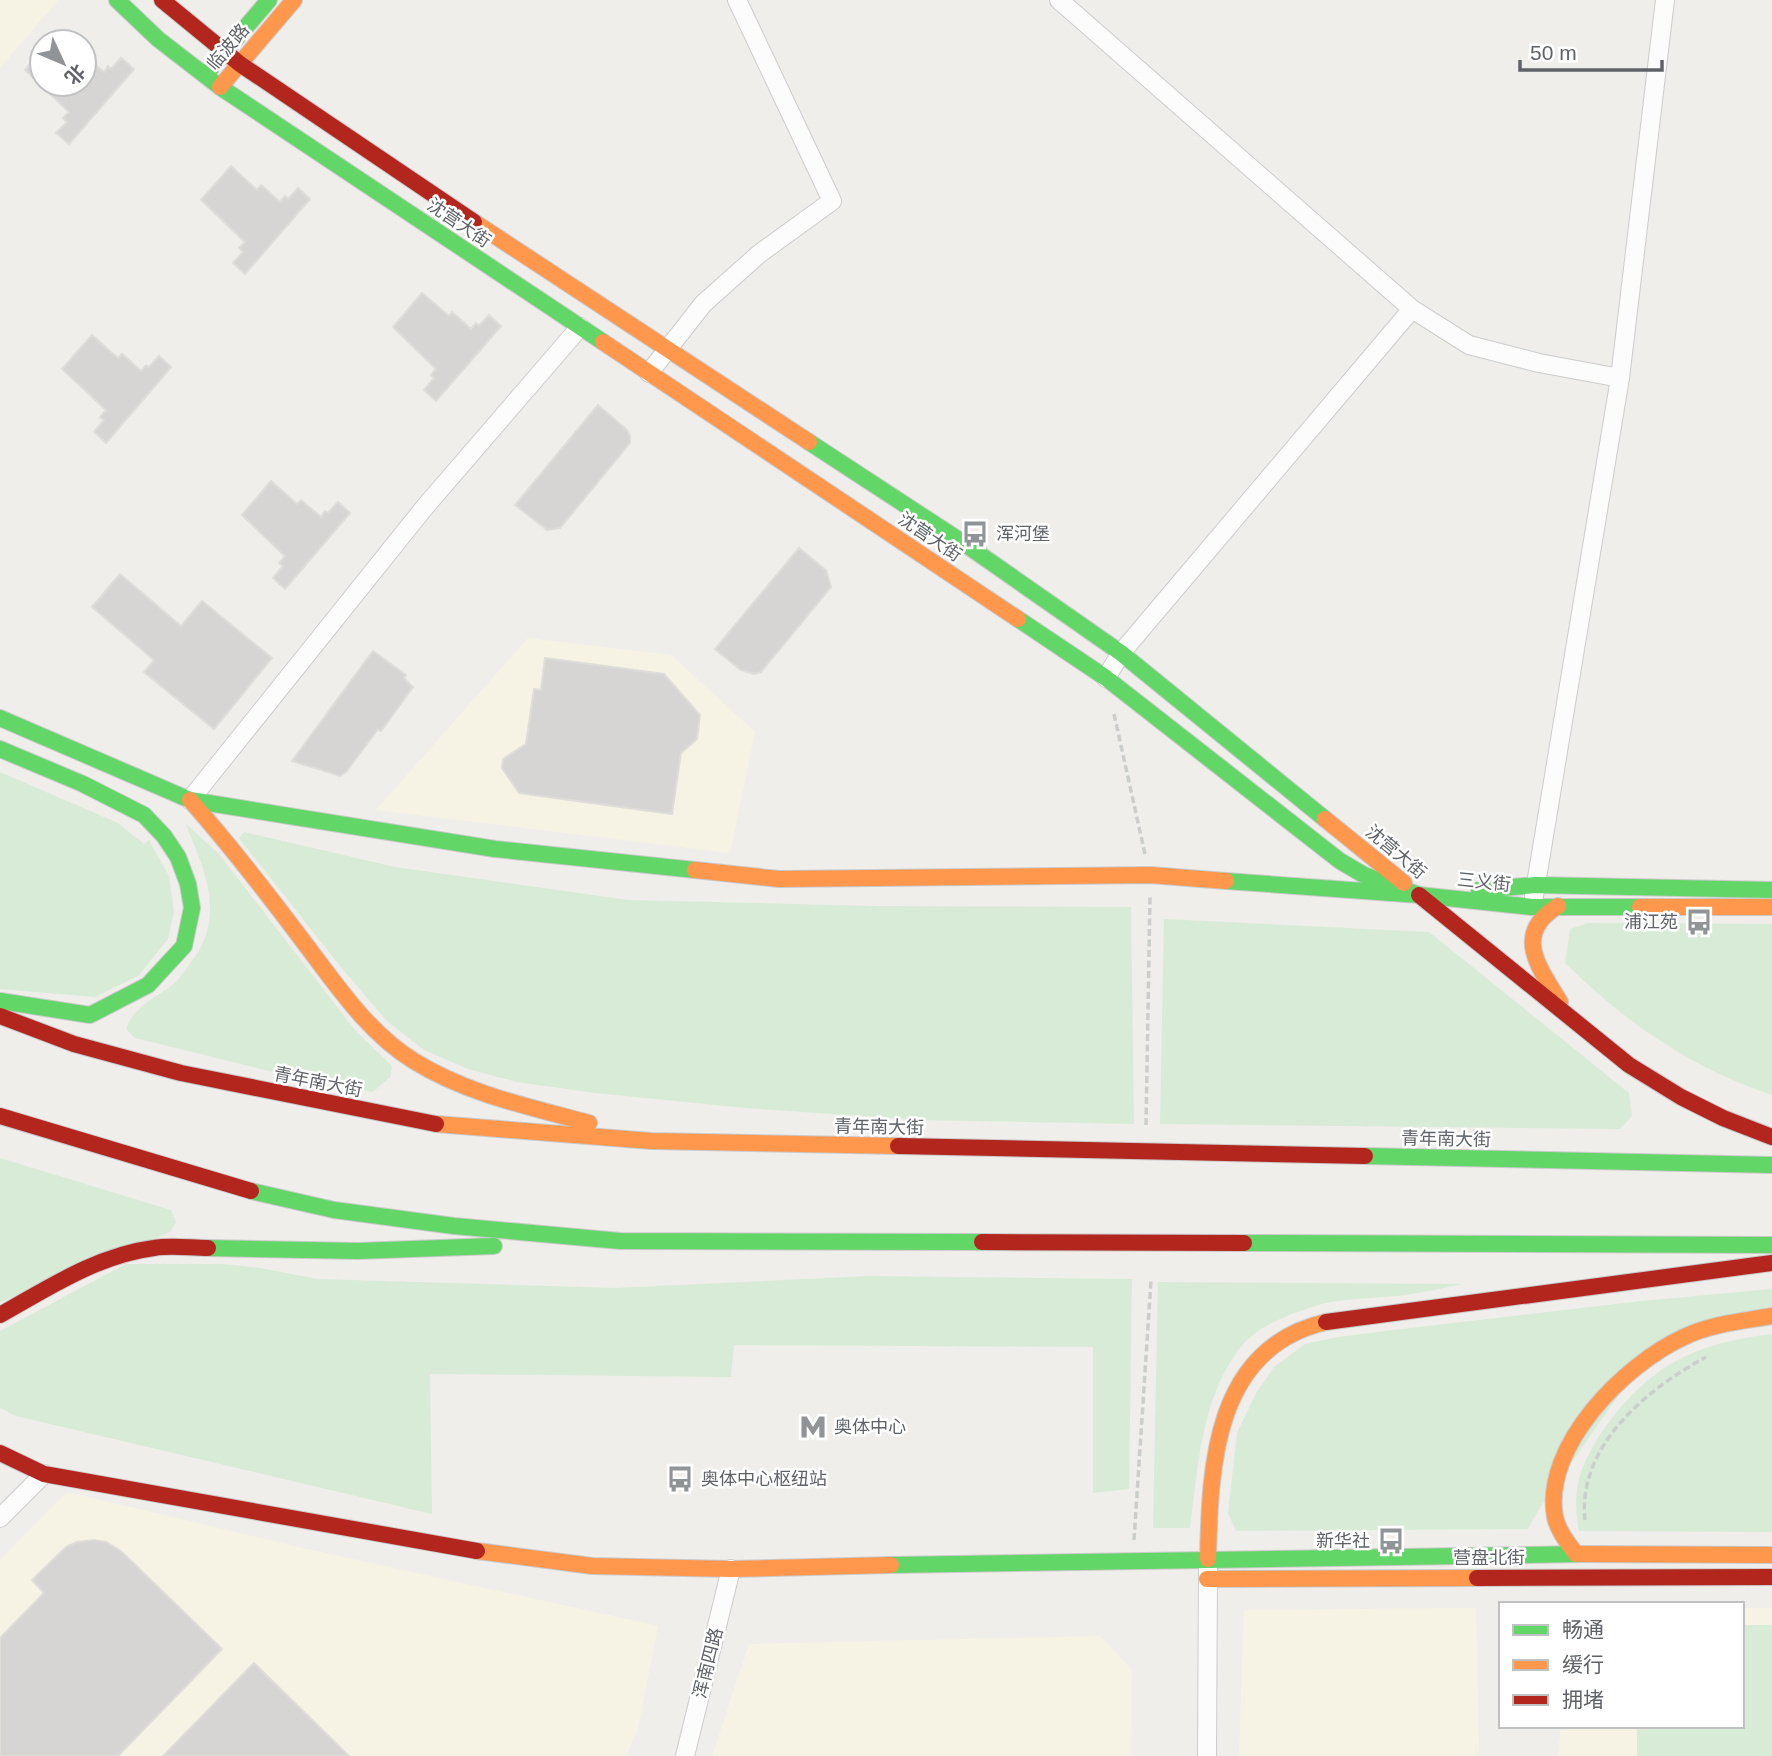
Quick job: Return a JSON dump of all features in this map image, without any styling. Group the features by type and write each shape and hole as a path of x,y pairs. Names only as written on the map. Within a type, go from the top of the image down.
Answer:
{"main road":[{"name":"沈营大街","path":"117,0 158,39 220,87 1107,678 1340,861 1364,875 1419,895"},
{"name":"沈营大街","path":"162,0 240,64 573,289 962,542 1121,653 1419,895"},
{"path":"205,75 269,0"},
{"name":"临波路","path":"220,87 294,0"},
{"path":"0,718 190,800 495,849 779,879 1150,874 1419,895 1629,1065 1681,1097 1723,1118 1772,1137"},
{"path":"0,749 83,784 144,815 178,856 188,884 192,908 184,946 148,985 90,1015 0,1001"},
{"path":"190,800 218,831 371,1027 396,1048 431,1072 463,1086 651,1141"},
{"name":"三义街","path":"1419,895 1536,885 1772,890"},
{"name":"三义街","path":"1419,895 1532,907 1772,907"},
{"path":"1559,906 1541,916 1534,928 1533,944 1535,958 1569,1018"},
{"name":"青年南大街","path":"0,1016 74,1044 181,1073 412,1120 651,1141 1772,1165"},
{"path":"0,1116 239,1188 334,1210 454,1226 620,1241"},
{"path":"0,1315 109,1258 136,1249 157,1247 358,1251 620,1241 1772,1245"},
{"path":"1209,1559 1212,1465 1229,1408 1238,1386 1252,1366 1268,1348 1289,1334 1321,1323 1352,1317 1772,1263"},
{"path":"1582,1554 1564,1537 1555,1515 1556,1488 1566,1451 1591,1413 1613,1387 1630,1373 1684,1337 1722,1324 1772,1316"},
{"name":"营盘北街","path":"0,1453 44,1474 501,1556 592,1566 732,1569 1133,1560 1582,1554 1772,1555"},
{"name":"营盘北街","path":"1207,1579 1772,1577"}],"street":[{"path":"649,373 703,304 759,254 832,201 737,0"},
{"path":"1059,0 1412,309 1469,345 1539,363 1620,378"},
{"path":"1532,907 1620,378 1665,0"},
{"path":"1107,678 1121,653 1412,309"},
{"path":"190,800 424,508 580,327"},
{"path":"0,1518 44,1474"},
{"path":"1207,1756 1209,1559"},
{"name":"浑南四路","path":"685,1756 732,1569"}],"path":[{"path":"1107,678 1150,874 1146,1125"},
{"path":"1133,1560 1151,1281"},
{"path":"1582,1554 1583,1503 1593,1464 1626,1415 1674,1374 1708,1356"}],"shaded area":[{"path":"0,0 58,0 34,28 28,28 28,35 0,68"},
{"path":"528,638 671,655 755,732 730,853 376,810"},
{"path":"67,1492 307,1549 658,1626 638,1729 626,1756 0,1756 0,1560"},
{"path":"1476,1608 1479,1756 1239,1756 1244,1610"},
{"path":"1744,1608 1772,1608 1772,1756 1558,1756 1561,1728 1744,1728"},
{"path":"1100,1636 1132,1670 1131,1756 712,1756 749,1644"}],"green space":[{"path":"0,772 118,823 144,844 149,840 169,876 174,912 168,939 138,976 95,997 0,989"},
{"path":"185,823 219,854 355,1030 392,1066 390,1077 373,1092 277,1073 135,1038 126,1029 141,1007 180,978 201,947 207,930 210,912 206,877"},
{"path":"244,832 395,867 628,900 877,906 1131,907 1134,1124 922,1120 745,1108 595,1093 517,1082 468,1069 424,1050 387,1021 239,838"},
{"path":"1164,919 1429,932 1629,1093 1632,1116 1620,1129 1160,1124"},
{"path":"1588,923 1772,924 1772,1095 1742,1084 1687,1057 1636,1024 1588,985 1565,963 1570,929"},
{"path":"0,1158 171,1210 176,1222 170,1232 0,1302"},
{"path":"126,1264 223,1264 318,1279 616,1288 869,1276 1132,1279 1129,1489 1093,1493 1093,1347 734,1345 731,1377 430,1374 432,1514 16,1416 0,1408 0,1331"},
{"path":"1158,1282 1463,1284 1406,1295 1326,1303 1283,1318 1252,1335 1231,1361 1211,1406 1204,1430 1190,1528 1153,1528"},
{"path":"1772,1289 1772,1309 1656,1342 1539,1509 1528,1529 1236,1531 1228,1513 1237,1433 1256,1393 1274,1367 1305,1344 1394,1330 1641,1301"},
{"path":"1772,1334 1772,1532 1579,1531 1576,1499 1583,1467 1609,1422 1633,1394 1660,1371 1697,1351 1722,1343"},
{"path":"1744,1625 1772,1625 1772,1756 1637,1756 1637,1728 1744,1728"}],"building":[{"path":"121,58 134,69 69,144 56,133 67,122 63,118 69,112 54,98 98,98 98,67 104,72 108,66 111,69"},
{"path":"231,166 257,190 261,185 280,202 285,196 288,199 298,188 310,199 245,274 233,263 243,252 239,248 245,242 201,200"},
{"path":"422,293 449,316 452,312 471,329 476,323 479,326 489,315 501,326 436,401 424,390 434,378 431,375 436,369 393,327"},
{"path":"92,335 118,358 122,354 141,371 159,356 171,367 106,443 94,432 104,420 100,417 106,410 62,369"},
{"path":"598,405 627,430 630,443 560,528 547,530 515,505"},
{"path":"271,481 297,504 301,500 321,517 338,502 350,513 285,589 273,578 283,566 279,563 285,556 242,515"},
{"path":"799,548 826,570 831,587 761,672 754,674 741,670 715,649"},
{"path":"120,574 181,626 202,601 272,658 214,729 144,672 154,660 92,607"},
{"path":"373,651 406,675 404,678 413,687 381,731 378,729 346,772 340,776 292,761"},
{"path":"545,658 664,674 700,715 697,739 681,753 672,814 519,793 502,768 503,759 526,744 534,689 541,690"},
{"path":"77,1542 106,1542 121,1551 222,1649 118,1756 0,1756 0,1638 44,1593 32,1580 66,1547"},
{"path":"254,1663 349,1756 163,1756"}],"traffic: fast":[{"path":"117,0 158,39 220,87 603,342"},
{"path":"205,75 269,0"},
{"path":"809,442 962,542 1121,653 1325,819"},
{"path":"1018,619 1106,678 1340,861 1364,875 1419,895"},
{"path":"0,718 190,800 495,849 695,870"},
{"path":"0,749 83,784 144,815 164,836 178,857 188,884 192,908 184,946 148,985 90,1015 0,1001"},
{"path":"1226,881 1419,895 1532,907 1640,907"},
{"path":"1479,890 1536,885 1772,890"},
{"path":"1365,1156 1772,1165"},
{"path":"251,1191 334,1210 454,1226 620,1241 982,1242"},
{"path":"1244,1243 1772,1245"},
{"path":"208,1248 358,1251 494,1246"},
{"path":"891,1565 1582,1554"}],"traffic: slow":[{"path":"220,87 294,0"},
{"path":"474,222 809,442"},
{"path":"603,342 1018,619"},
{"path":"190,800 248,869 353,1006 397,1049 434,1072 477,1091 589,1123"},
{"path":"1325,819 1404,883"},
{"path":"695,870 779,879 1150,875 1226,881"},
{"path":"1558,906 1544,917 1536,928 1533,939 1538,964 1560,1002"},
{"path":"1640,907 1772,907"},
{"path":"436,1124 651,1141 898,1146"},
{"path":"1576,1554 1556,1522 1554,1490 1561,1463 1593,1410 1637,1367 1684,1337 1716,1326 1772,1316"},
{"path":"1208,1559 1217,1450 1226,1415 1240,1384 1261,1357 1289,1336 1326,1322"},
{"path":"477,1551 592,1566 731,1569 891,1565"},
{"path":"1582,1554 1772,1555"},
{"path":"1207,1579 1477,1578"}],"traffic: jam":[{"path":"162,0 240,64 474,222"},
{"path":"1419,895 1629,1065 1681,1097 1723,1118 1772,1137"},
{"path":"0,1016 74,1044 181,1073 436,1124"},
{"path":"0,1116 251,1191"},
{"path":"898,1146 1365,1156"},
{"path":"982,1242 1244,1243"},
{"path":"0,1315 74,1274 113,1258 160,1247 208,1248"},
{"path":"1326,1322 1772,1263"},
{"path":"0,1453 44,1474 477,1551"},
{"path":"1477,1578 1772,1577"}],"place":[{"name":"浑河堡","path":"975,534"},
{"name":"浦江苑","path":"1699,922"},
{"name":"奥体中心","path":"813,1427"},
{"name":"奥体中心枢纽站","path":"680,1479"},
{"name":"新华社","path":"1391,1541"}]}
